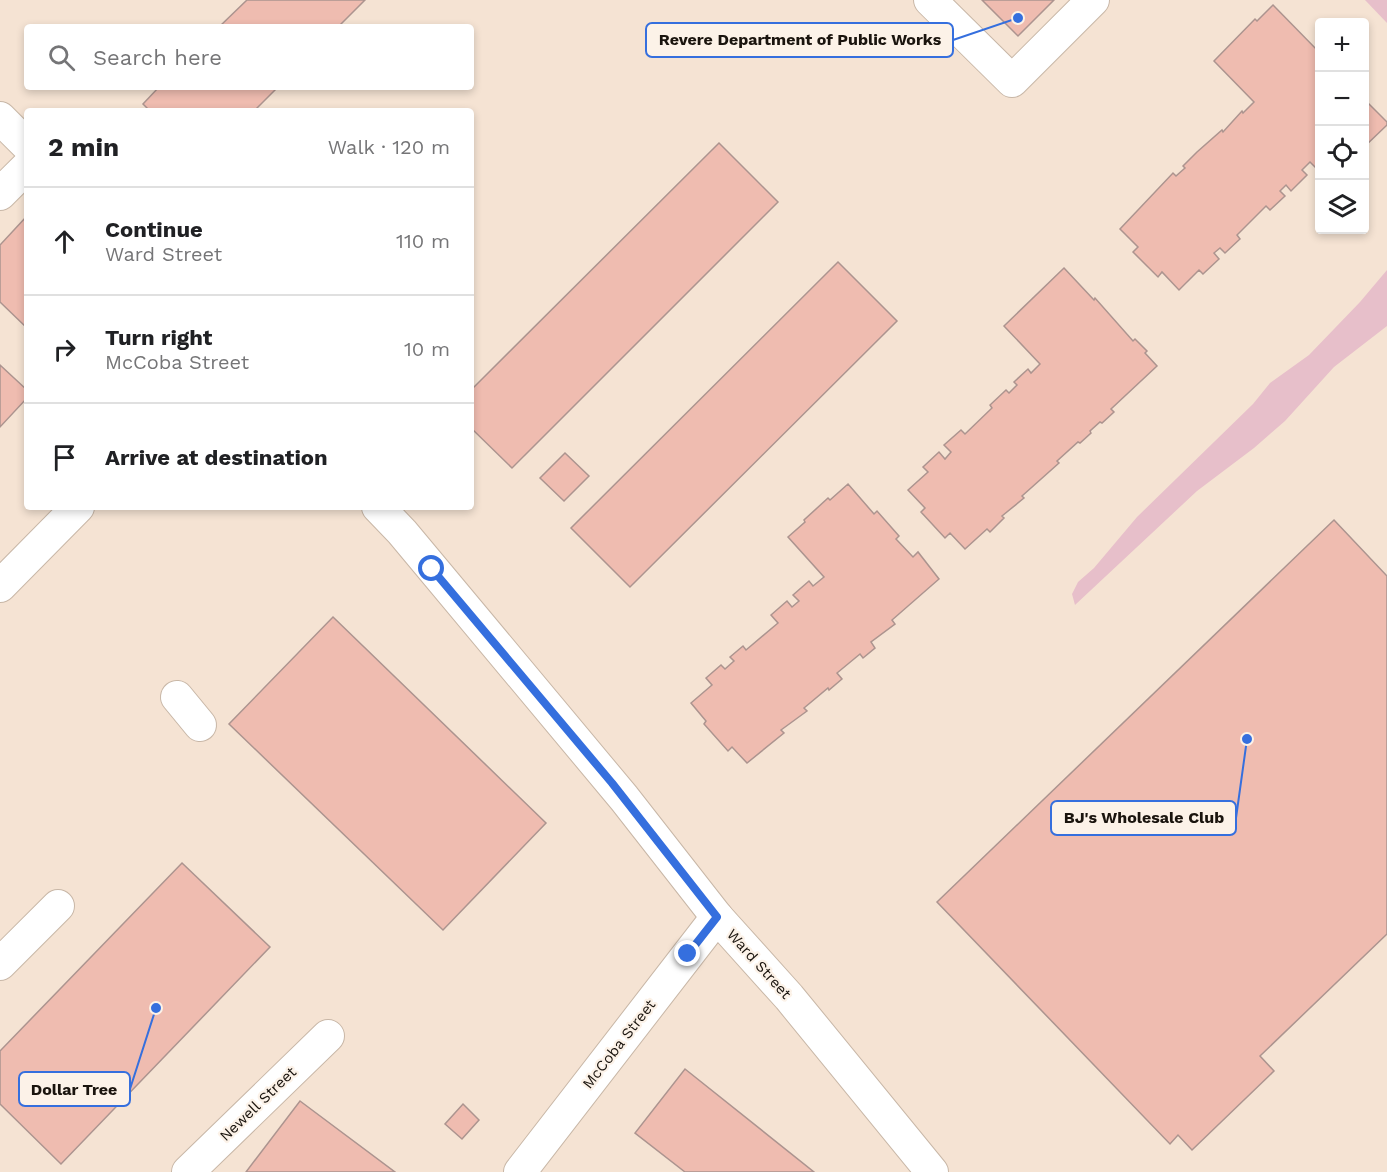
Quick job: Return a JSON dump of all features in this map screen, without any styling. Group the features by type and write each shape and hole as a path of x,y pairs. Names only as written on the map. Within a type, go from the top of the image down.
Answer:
{"street":[{"path":"930,0 1012,81 1093,0"},
{"path":"0,118 24,142"},
{"path":"0,194 24,169"},
{"path":"0,586 75,510"},
{"name":"Ward Street","path":"381,510 561,721 717,917 789,997 932,1172"},
{"path":"177,697 200,725"},
{"path":"0,964 58,906"},
{"name":"McCoba Street","path":"520,1172 717,917"},
{"name":"Newell Street","path":"188,1172 328,1036"}],"shaded area":[{"path":"1365,0 1387,0 1387,23"},
{"path":"1387,270 1387,326 1334,367 1285,421 1254,448 1197,491 1075,605 1072,594 1078,582 1094,568 1137,517 1253,404 1270,383 1309,355"}],"building":[{"path":"247,0 365,0 341,24 222,24"},
{"path":"982,0 1054,0 1018,36"},
{"path":"1273,5 1315,48 1315,167 1310,162 1302,170 1307,175 1291,191 1286,185 1280,191 1285,196 1270,210 1266,206 1237,235 1240,239 1225,253 1220,248 1214,253 1219,259 1203,274 1199,270 1179,290 1162,272 1158,277 1133,252 1138,247 1120,229 1173,173 1176,176 1197,152 1222,130 1223,132 1242,111 1243,113 1254,102 1214,61 1255,19 1257,21"},
{"path":"156,90 275,90 257,108 147,108 143,104"},
{"path":"1369,104 1387,122 1387,125 1369,142"},
{"path":"719,143 778,202 512,468 474,431 474,387"},
{"path":"24,219 24,325 0,302 0,245"},
{"path":"838,262 897,321 630,587 571,528"},
{"path":"1064,268 1094,300 1095,298 1133,341 1135,339 1147,351 1145,353 1157,366 1111,409 1114,412 1057,461 1059,463 1002,516 1004,518 990,532 987,529 965,549 950,533 945,538 921,512 925,508 908,490 928,472 923,467 939,452 945,459 951,452 944,445 961,430 965,434 992,408 990,405 1006,390 1009,393 1017,385 1014,382 1028,369 1031,373 1040,364 1004,326"},
{"path":"0,365 24,387 24,401 0,427"},
{"path":"565,453 589,476 564,501 540,478"},
{"path":"848,484 874,514 877,511 899,536 896,539 913,557 918,552 939,579 892,620 895,624 871,642 875,648 863,658 860,654 837,673 842,679 804,708 807,711 781,730 784,733 747,763 732,747 728,751 704,724 706,721 691,703 712,685 706,678 721,665 725,669 734,661 730,657 743,646 746,650 778,623 771,615 787,601 792,607 799,601 793,595 809,581 813,586 824,577 788,537 828,498 830,500"},
{"path":"1334,520 1387,576 1387,934 1260,1056 1274,1071 1192,1150 1178,1135 1170,1144 937,902"},
{"path":"333,617 546,823 443,930 229,724"},
{"path":"182,863 270,947 61,1164 0,1104 0,1051"},
{"path":"685,1069 814,1172 685,1172 635,1133"},
{"path":"300,1101 395,1172 246,1172"},
{"path":"463,1104 479,1120 462,1139 445,1124"}],"place":[{"name":"Revere Department of Public Works","path":"1018,18"},
{"name":"BJ's Wholesale Club","path":"1247,739"},
{"name":"Dollar Tree","path":"156,1008"}],"route":[{"path":"432,569 612,783 717,917 688,954"}]}
